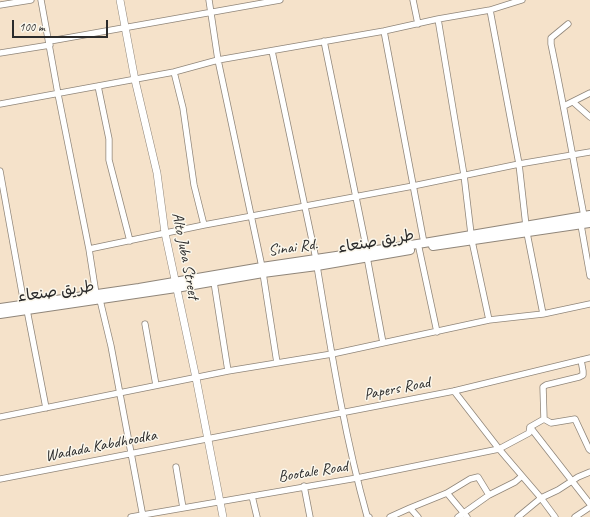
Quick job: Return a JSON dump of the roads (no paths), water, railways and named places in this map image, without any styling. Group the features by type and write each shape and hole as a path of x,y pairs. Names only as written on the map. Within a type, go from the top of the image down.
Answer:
{"main road":[{"name":"طريق صنعاء","path":"0,314 26,307 175,285 214,282 263,270 585,219 590,223"},
{"name":"Sinai Rd.","path":"175,285 263,270"},
{"path":"0,308 26,307"}],"street":[{"path":"0,5 31,0"},
{"path":"41,0 98,297 111,346 143,516"},
{"name":"Alto Juba Street","path":"120,0 135,80 157,172 165,232 175,285 196,378 223,517"},
{"path":"209,0 218,60 263,270 277,363"},
{"path":"0,53 280,0"},
{"path":"413,0 418,24"},
{"path":"0,104 135,80 174,72 218,60 384,31 438,19 490,10 520,0"},
{"path":"490,10 519,164 527,229 543,314"},
{"path":"438,19 464,175 472,238 489,320"},
{"path":"568,24 551,38 551,44 564,106 571,155 585,219 590,276"},
{"path":"384,31 413,186 437,332"},
{"path":"324,41 367,254 383,343"},
{"path":"272,51 305,206 356,478 367,516 369,517"},
{"path":"174,72 183,108 194,185 204,225"},
{"path":"98,86 108,133 109,160 130,240"},
{"path":"564,106 590,93"},
{"path":"573,102 590,117"},
{"path":"89,249 165,232 413,186 519,164 590,152"},
{"path":"0,171 46,408"},
{"path":"214,282 228,371"},
{"path":"0,417 228,371 332,354 489,320 543,314 590,304"},
{"path":"145,324 156,386"},
{"name":"Papers Road","path":"208,438 454,391 590,358"},
{"path":"544,419 543,387 546,384 583,375 580,360"},
{"path":"454,391 555,517"},
{"path":"544,419 530,427 590,506 575,517"},
{"path":"544,419 550,423 575,419 590,450"},
{"name":"Bootale Road","path":"131,517 356,478 499,449 506,447 529,433 530,427"},
{"name":"Wadada Kabdhoodka","path":"0,479 208,438"},
{"path":"176,467 184,508"},
{"path":"518,517 541,498 590,472"},
{"path":"447,493 463,516 489,495 515,482 522,476"},
{"path":"390,517 447,493 470,478 478,477 489,495"},
{"path":"304,486 310,517"},
{"path":"252,496 257,517"},
{"path":"410,508 418,517"}]}
